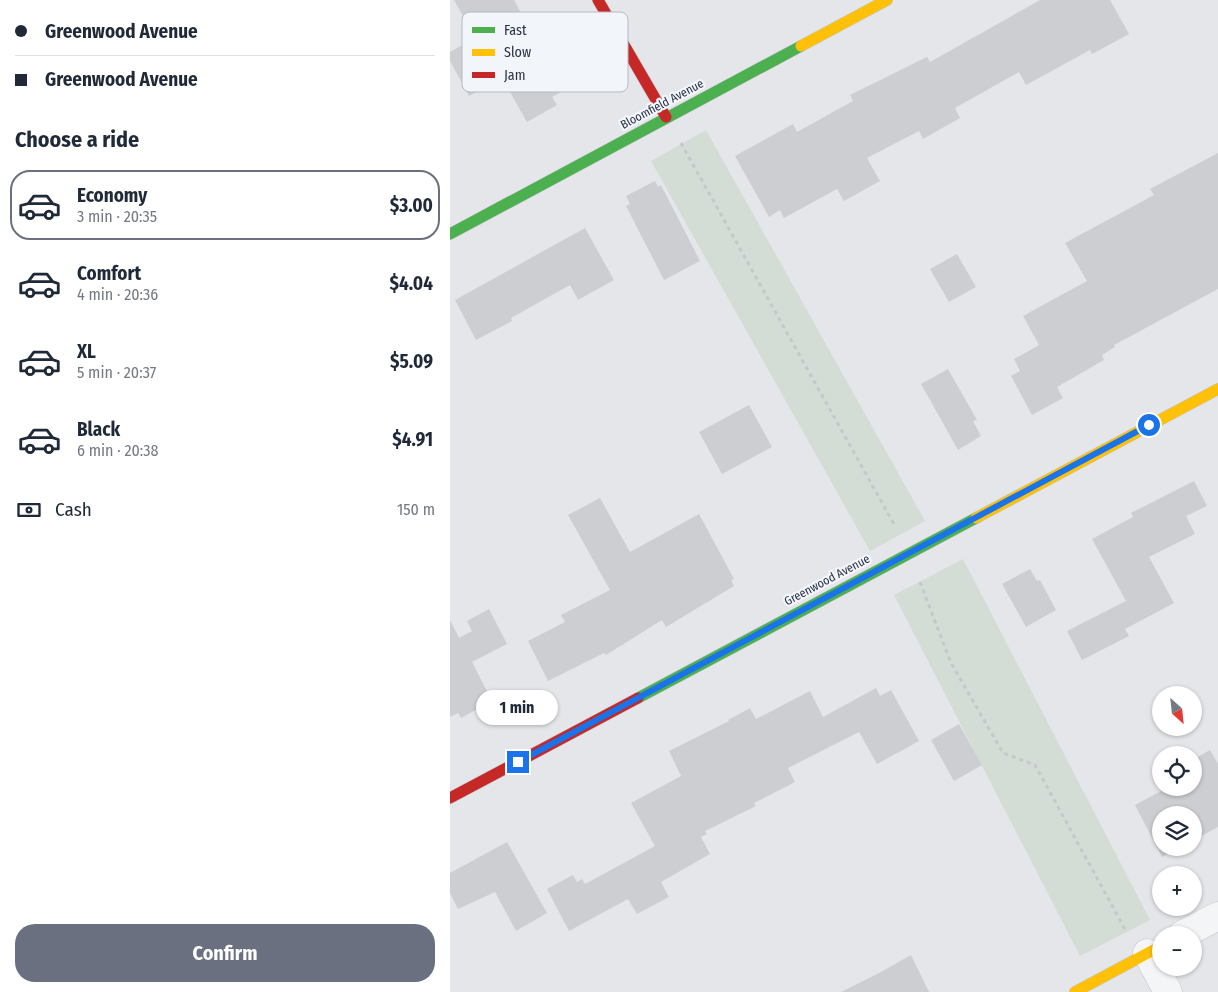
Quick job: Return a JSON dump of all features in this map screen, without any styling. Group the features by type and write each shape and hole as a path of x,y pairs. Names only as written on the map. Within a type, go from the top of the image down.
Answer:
{"street":[{"path":"598,0 605,12"},
{"name":"Bloomfield Avenue","path":"450,234 887,0"},
{"path":"628,52 666,117"},
{"name":"Greenwood Avenue","path":"450,798 1218,388"},
{"path":"1199,926 1218,916"},
{"path":"1075,992 1152,951"},
{"path":"1163,976 1168,992"}],"shaded area":[{"path":"706,130 925,521 870,551 651,161"},
{"path":"963,559 1150,920 1080,956 894,595"}],"building":[{"path":"454,0 514,0 521,12 462,12 462,14"},
{"path":"1040,0 1110,0 1129,34 1092,54 1090,50 1026,85 1019,72 955,108 960,118 923,139 919,131 867,158 880,181 844,201 837,189 784,218 780,210 769,217 735,156 793,124 797,132 853,101 850,95 927,57 930,62"},
{"path":"462,45 462,83 450,61 450,52"},
{"path":"467,92 476,92 469,96"},
{"path":"510,92 561,92 552,97 557,105 527,122"},
{"path":"1218,153 1218,289 1114,345 1115,347 1102,355 1104,360 1057,387 1063,398 1032,415 1011,376 1020,371 1014,359 1039,345 1023,316 1087,281 1065,243 1154,195 1150,189"},
{"path":"655,181 658,187 661,185 700,261 664,280 626,206 630,204 626,196"},
{"path":"585,228 614,280 578,300 570,285 511,318 512,321 476,340 455,300"},
{"path":"957,254 976,287 949,302 930,269"},
{"path":"948,369 977,420 973,421 981,436 958,450 921,384"},
{"path":"749,405 772,447 722,474 699,432"},
{"path":"1194,481 1207,506 1186,516 1195,534 1149,557 1174,603 1125,629 1129,636 1082,660 1067,631 1126,601 1092,539 1133,517 1131,513"},
{"path":"600,498 630,552 699,514 734,579 731,580 734,586 666,627 662,620 606,655 604,653 548,681 528,641 565,622 561,615 610,590 568,515"},
{"path":"1030,569 1037,581 1040,580 1056,610 1026,627 1002,584"},
{"path":"489,609 507,644 472,662 492,701 461,718 458,713 450,717 450,620 459,638 472,631 467,621"},
{"path":"876,688 880,696 891,690 919,741 877,764 859,732 788,768 795,782 754,803 756,806 705,831 707,834 701,837 710,854 661,882 669,897 637,914 628,899 569,931 547,889 573,875 577,882 582,879 585,884 655,846 631,803 681,776 669,751 729,721 750,708 756,719 810,691 823,717"},
{"path":"959,724 982,765 954,781 931,740"},
{"path":"1210,750 1218,764 1218,827 1202,836 1202,806 1152,806 1152,838 1135,805 1152,796 1202,796 1202,754"},
{"path":"507,842 547,913 516,931 495,892 458,909 450,893 450,873"},
{"path":"911,955 929,992 841,992 881,972"}],"traffic: fast":[{"path":"450,234 801,46"},
{"path":"638,698 976,518"}],"traffic: slow":[{"path":"801,46 887,0"},
{"path":"976,518 1218,389"},
{"path":"1075,992 1152,951"}],"traffic: jam":[{"path":"598,0 605,12"},
{"path":"628,52 666,117"},
{"path":"450,798 638,698"}],"route":[{"path":"518,762 1149,425"}]}
